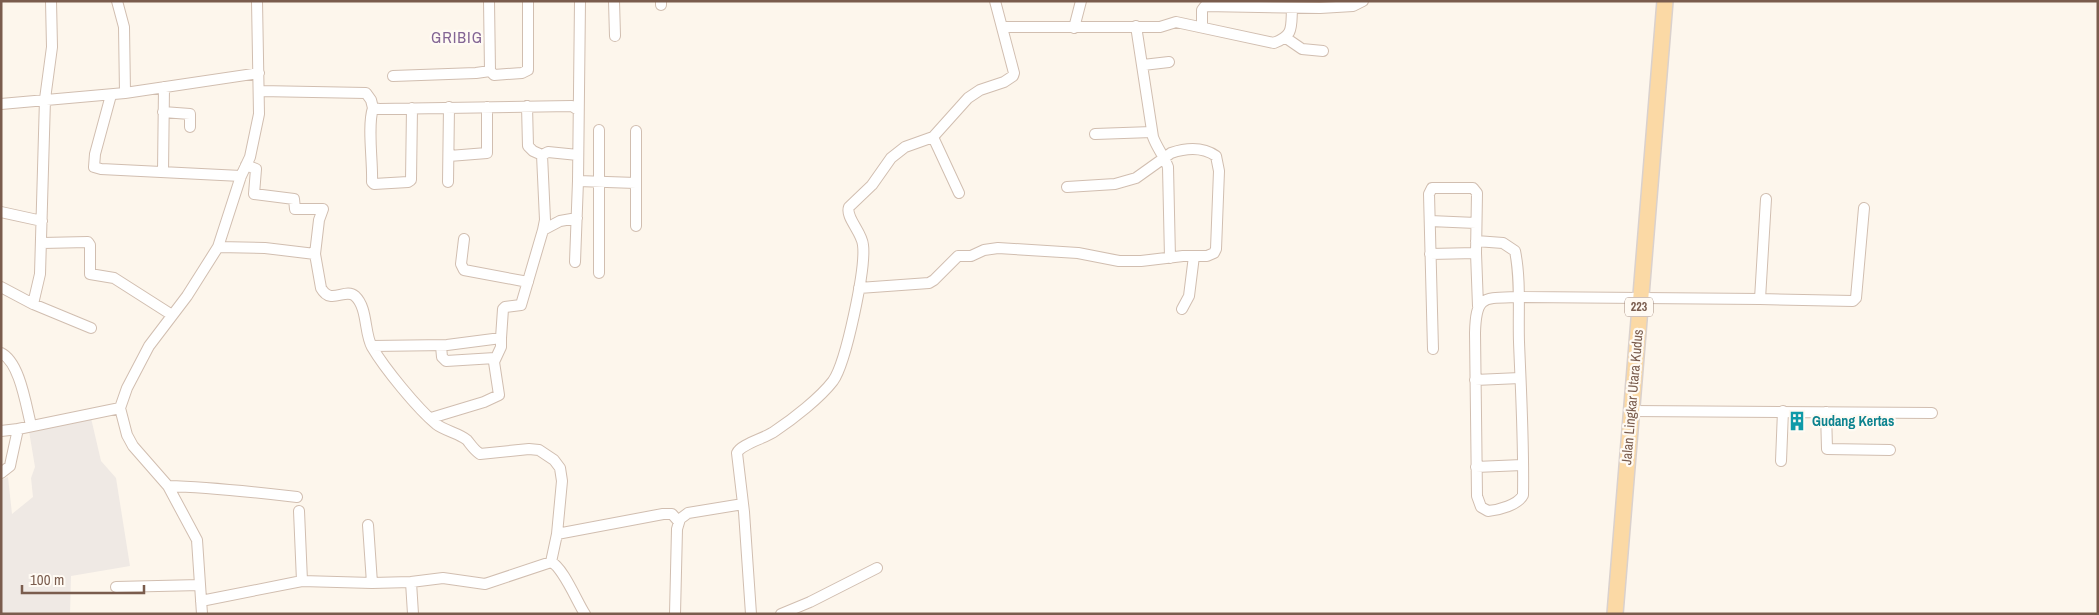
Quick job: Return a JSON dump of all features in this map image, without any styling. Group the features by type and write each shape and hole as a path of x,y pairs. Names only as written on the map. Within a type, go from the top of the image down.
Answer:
{"main road":[{"name":"Jalan Lingkar Utara Kudus","path":"1615,614 1666,1"}],"street":[{"path":"33,304 40,274 42,243 44,99 52,47 51,1"},
{"path":"117,1 124,27 125,93"},
{"path":"202,614 197,540 168,486 133,446 127,435 120,408 127,388 149,346 187,296 218,247 246,166 257,129 260,91 257,1"},
{"path":"489,1 490,70 494,75 522,73 528,70 528,1"},
{"path":"576,262 580,1"},
{"path":"614,1 614,36"},
{"path":"751,614 743,504 737,453 739,449 775,432 834,380 842,357 859,288 864,246 860,233 848,214 849,207 872,185 890,158 905,147 934,137 968,98 980,90 1004,82 1013,76 1014,73 995,1"},
{"path":"1074,28 1081,1"},
{"path":"1202,27 1202,10 1205,6 1292,8 1353,6 1362,1"},
{"path":"1292,8 1289,33 1302,49 1323,51"},
{"path":"1002,27 1160,27 1176,22 1274,43 1289,33"},
{"path":"1136,26 1152,132 1156,146 1164,157 1168,168 1170,258"},
{"path":"1143,65 1169,62"},
{"path":"393,76 476,73 490,70"},
{"path":"1,104 111,95 260,73"},
{"path":"163,172 164,88"},
{"path":"260,91 366,92 371,100 372,108 370,117 371,157 374,184 411,181 412,108"},
{"path":"111,95 93,166 101,169 241,176"},
{"path":"527,106 528,146 533,151 542,154 548,152 578,155"},
{"path":"372,108 572,106 578,110"},
{"path":"449,156 487,153 487,107"},
{"path":"448,182 449,108"},
{"path":"163,112 190,114 190,127"},
{"path":"599,130 599,273"},
{"path":"636,130 636,226"},
{"path":"1095,134 1152,132"},
{"path":"934,137 959,193"},
{"path":"859,288 929,283 958,256 971,256 984,250 998,248 1078,253 1119,261 1212,254 1216,249 1219,171 1218,160 1209,152 1187,149 1171,153 1136,178 1115,184 1067,187"},
{"path":"431,418 497,398 500,393 495,371 495,358 501,347 503,309 505,307 521,305 543,230 542,154"},
{"path":"246,166 256,169 254,194 294,199 295,209 299,210 323,209 319,220 316,254 324,293 331,296 350,294 355,296 372,346 410,397 437,424 466,439 472,449 480,454 528,449 539,450 554,460 560,468 562,481 558,534 551,562"},
{"path":"578,181 636,183"},
{"path":"1433,349 1429,194 1432,188 1473,188 1478,195 1476,223 1476,241 1476,253 1478,306 1474,380 1478,501 1482,508 1488,511 1505,507 1520,499 1523,495 1515,251 1503,243 1476,241"},
{"path":"1760,300 1766,198"},
{"path":"1478,306 1488,299 1518,297 1853,301 1856,298 1864,208"},
{"path":"1,212 42,221"},
{"path":"543,230 560,221 577,218"},
{"path":"1430,221 1476,223"},
{"path":"464,239 461,264 464,270 528,282"},
{"path":"42,243 88,242 90,245 90,274 114,278 172,315"},
{"path":"218,247 265,248 316,254"},
{"path":"1430,254 1476,253"},
{"path":"1182,309 1189,296 1194,256"},
{"path":"1,287 33,304 91,328"},
{"path":"372,346 441,346 501,338"},
{"path":"441,346 442,357 446,361 495,358"},
{"path":"1,353 11,361 17,372 31,425"},
{"path":"1474,380 1520,378"},
{"path":"1,431 120,408"},
{"path":"1631,411 1932,413"},
{"path":"1781,461 1783,411"},
{"path":"1826,412 1827,449 1890,450"},
{"path":"1,473 10,466 12,461 14,440 18,429"},
{"path":"1476,467 1522,465"},
{"path":"168,486 212,487 224,490 297,497"},
{"path":"675,614 677,529 679,522 688,513 743,504"},
{"path":"299,511 302,581"},
{"path":"558,534 663,514 672,514 679,522"},
{"path":"368,525 372,583"},
{"path":"201,601 302,581 372,583 411,582 443,578 485,584 551,562"},
{"path":"551,562 561,572 584,614"},
{"path":"781,614 810,602 876,568"},
{"path":"411,582 413,614"},
{"path":"116,587 200,585"}],"shaded area":[{"path":"91,418 101,461 116,478 130,566 71,576 70,614 1,614 1,480 8,477 12,514 33,497 31,478 35,467 29,431"}],"place":[{"name":"Gudang Kertas","path":"1797,421"}],"district":[{"name":"GRIBIG","path":"457,37"}]}
